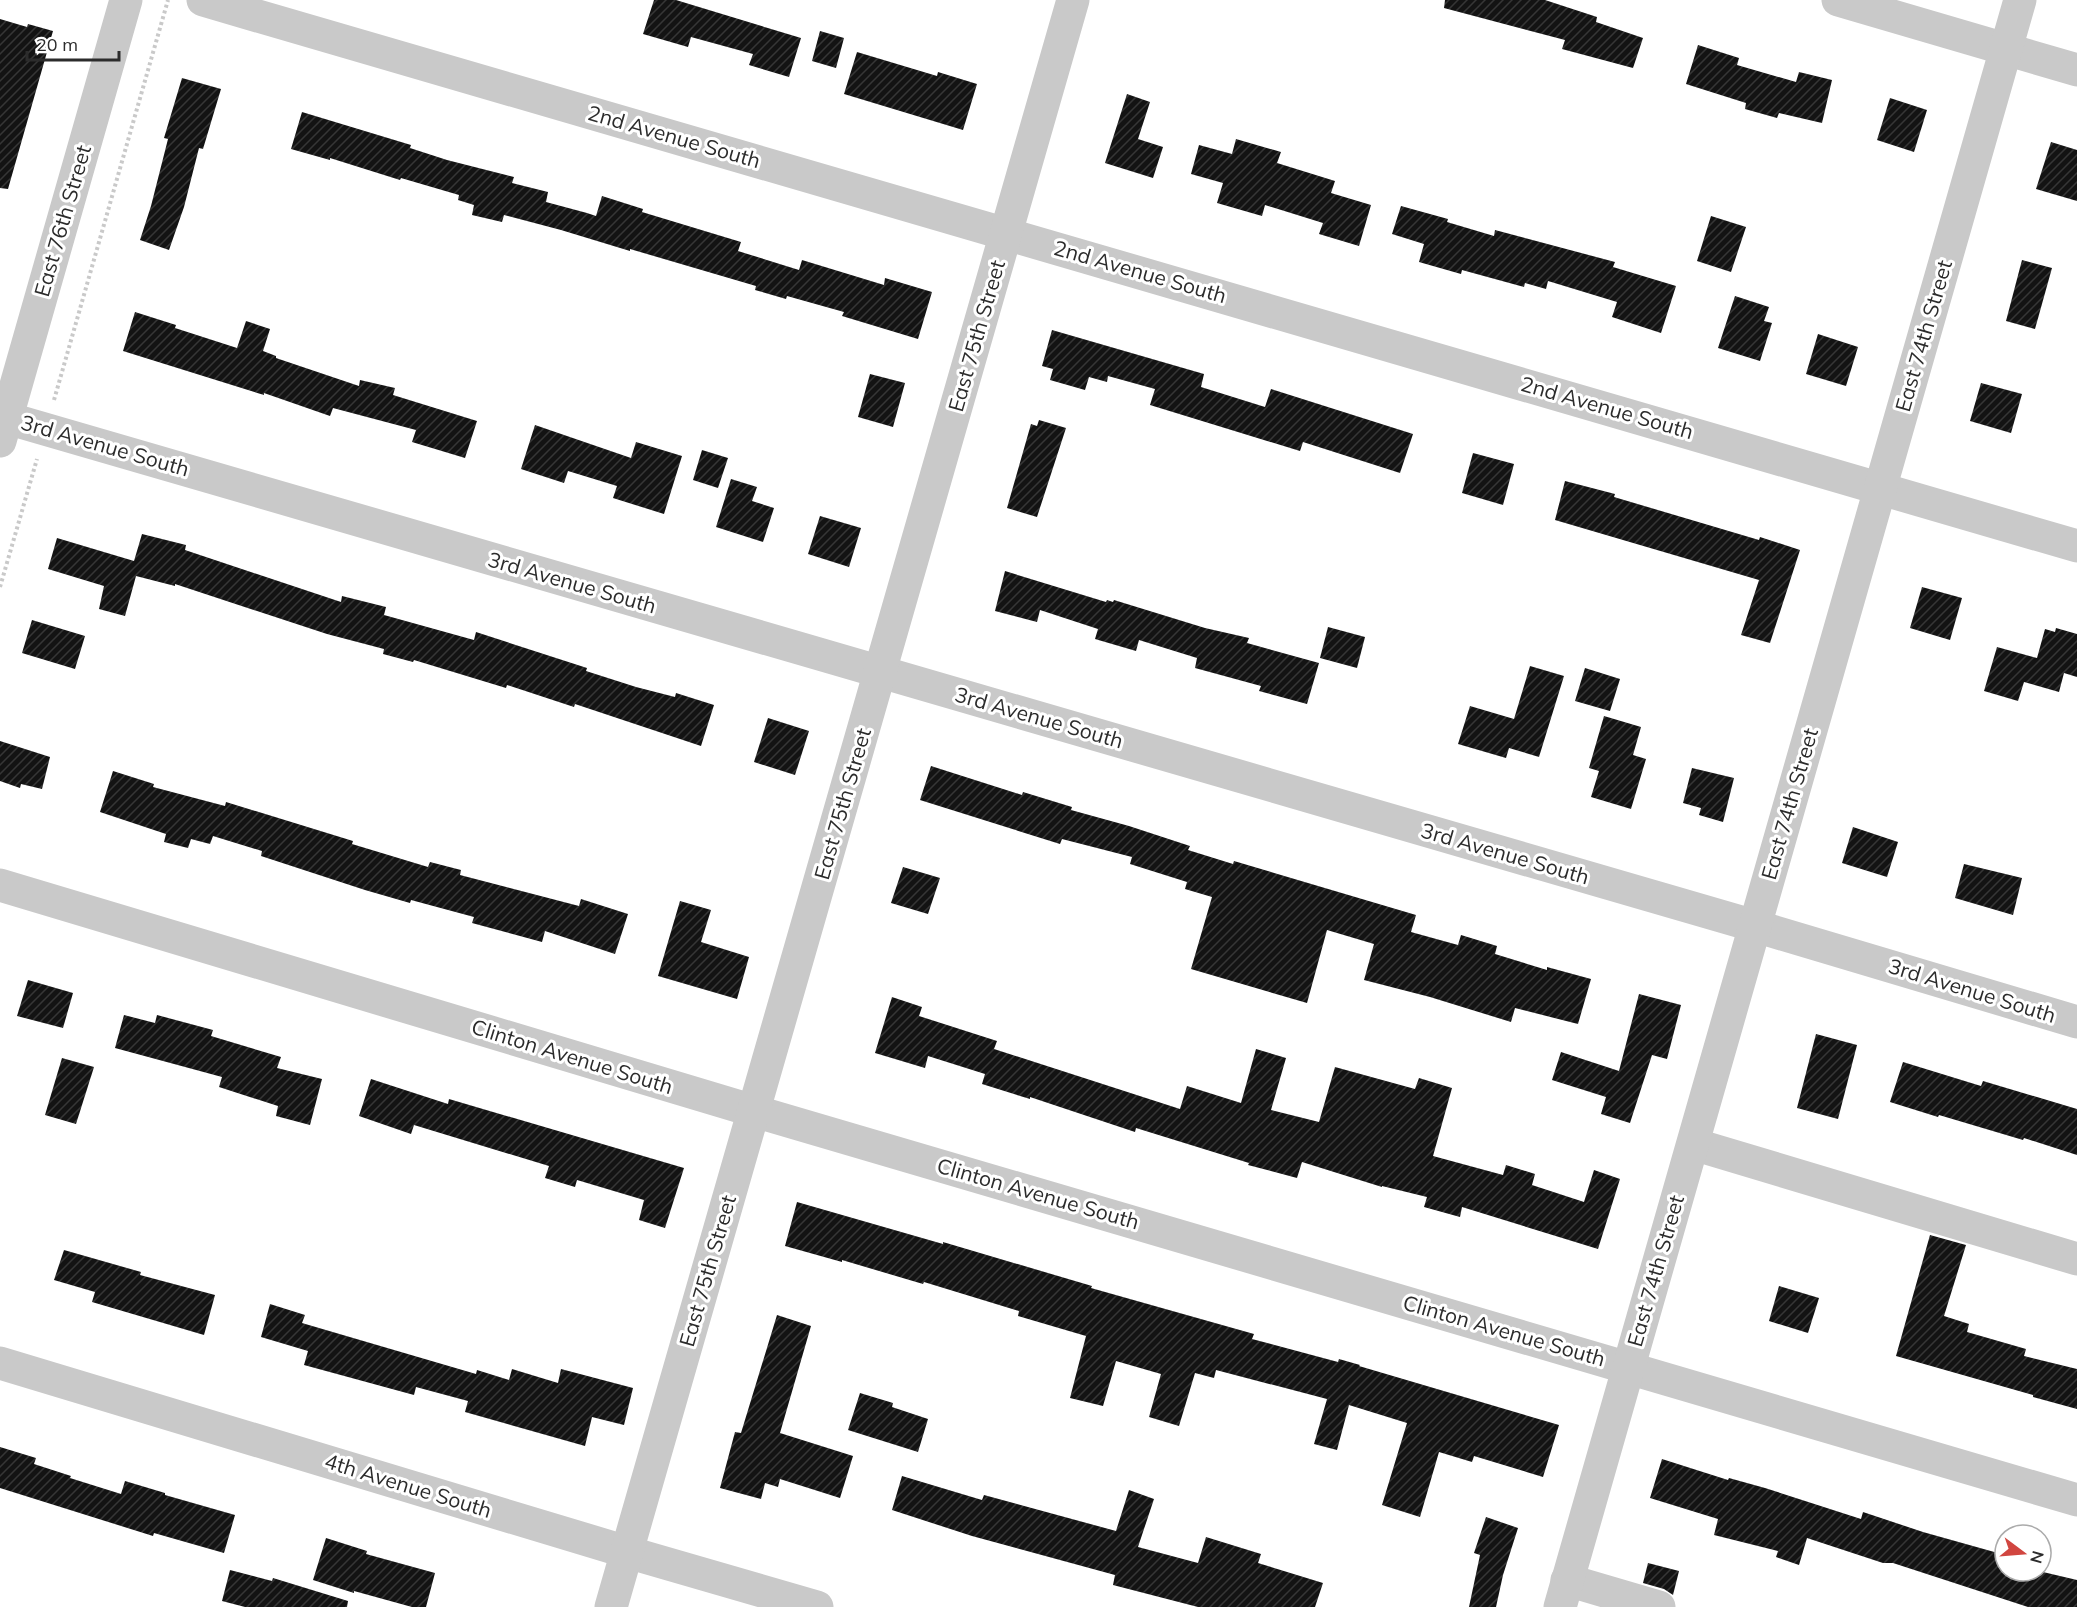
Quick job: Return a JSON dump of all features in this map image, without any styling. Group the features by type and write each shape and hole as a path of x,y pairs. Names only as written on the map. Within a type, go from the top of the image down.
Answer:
{"street":[{"name":"East 76th Street","path":"2,425 126,0"},
{"name":"2nd Avenue South","path":"203,0 2077,546"},
{"name":"East 75th Street","path":"611,1607 1073,0"},
{"path":"1838,0 2077,70"},
{"name":"East 74th Street","path":"1563,1594 2020,0"},
{"name":"3rd Avenue South","path":"2,425 45,429 1755,926 2077,1022"},
{"name":"Clinton Avenue South","path":"0,885 754,1111 2077,1500"},
{"path":"1692,1144 2077,1258"},
{"name":"4th Avenue South","path":"0,1363 817,1607"},
{"path":"1563,1594 1659,1607"}],"path":[{"path":"0,587 168,0"}],"building":[{"path":"654,0 676,0 801,38 789,77 749,65 753,54 691,37 688,47 643,34"},
{"path":"1445,0 1545,0 1597,17 1596,22 1643,38 1633,68 1562,49 1565,40 1444,8"},
{"path":"0,19 27,27 28,24 53,31 8,189 0,188"},
{"path":"820,31 844,38 836,68 812,61"},
{"path":"1698,45 1739,58 1737,65 1796,82 1799,72 1832,80 1822,123 1779,113 1777,118 1745,109 1746,103 1686,84"},
{"path":"857,52 937,76 938,72 977,84 963,130 844,94"},
{"path":"182,78 221,89 203,149 199,148 184,207 169,250 140,240 168,139 164,138"},
{"path":"1127,94 1150,102 1138,139 1163,147 1153,178 1105,163"},
{"path":"1890,98 1927,110 1914,152 1877,140"},
{"path":"302,112 411,145 410,148 447,160 514,177 512,183 548,192 546,202 596,216 602,196 643,209 642,212 741,242 738,251 799,270 802,260 884,285 885,278 932,292 918,339 842,316 844,312 787,296 786,299 755,290 756,286 630,249 630,251 504,215 502,222 472,215 474,205 458,200 459,195 291,149"},
{"path":"1236,139 1281,152 1277,163 1335,181 1331,193 1371,205 1359,246 1319,234 1323,223 1265,205 1262,216 1217,203 1223,183 1191,174 1199,145 1232,154"},
{"path":"2051,142 2077,150 2077,201 2036,189"},
{"path":"1401,206 1448,219 1447,222 1494,236 1495,230 1615,262 1613,267 1676,286 1661,333 1612,317 1617,302 1548,281 1546,289 1525,283 1524,287 1462,270 1461,274 1419,262 1424,244 1392,234"},
{"path":"1711,216 1746,227 1731,272 1697,261"},
{"path":"2022,260 2052,268 2035,329 2006,321"},
{"path":"1735,296 1769,307 1764,321 1772,323 1760,361 1718,348"},
{"path":"135,312 237,348 246,321 270,329 263,351 276,358 359,386 360,380 395,388 393,395 477,421 465,458 412,442 416,430 333,408 330,416 264,393 264,395 123,351"},
{"path":"1052,330 1204,374 1201,387 1265,407 1271,389 1413,434 1400,473 1303,442 1300,451 1150,405 1155,389 1108,376 1107,382 1089,377 1085,390 1050,380 1053,369 1042,366"},
{"path":"1818,334 1858,347 1846,386 1806,374"},
{"path":"870,374 905,383 893,427 858,417"},
{"path":"1981,383 2022,394 2011,433 1970,421"},
{"path":"1039,420 1066,428 1037,517 1007,508 1031,424 1037,426"},
{"path":"535,425 631,458 636,442 682,456 664,514 613,498 617,486 568,471 564,483 521,469"},
{"path":"702,450 728,458 718,488 693,480"},
{"path":"1473,453 1514,464 1503,505 1462,493"},
{"path":"731,479 757,487 752,501 774,508 763,542 716,527"},
{"path":"1565,481 1615,494 1614,497 1759,540 1760,537 1800,550 1770,643 1741,635 1759,580 1555,520"},
{"path":"820,516 861,528 849,567 808,554"},
{"path":"142,534 186,545 185,550 341,602 342,596 386,607 384,615 474,640 476,632 587,668 586,671 636,687 675,697 676,693 714,705 701,746 575,704 574,707 507,685 506,688 414,660 413,662 383,654 384,649 327,634 175,584 175,586 136,576 125,616 99,609 104,586 48,569 57,538 134,561"},
{"path":"1005,571 1106,602 1114,600 1205,628 1249,638 1247,643 1319,663 1307,704 1259,691 1261,686 1195,668 1197,658 1139,640 1136,651 1095,639 1098,629 1040,610 1037,622 995,611"},
{"path":"1922,587 1962,598 1950,640 1910,628"},
{"path":"32,620 85,636 75,669 22,653"},
{"path":"1328,627 1365,637 1357,668 1320,658"},
{"path":"2056,628 2077,634 2077,677 2064,673 2059,692 2024,682 2018,701 1984,691 1997,647 2037,658 2045,629 2055,632"},
{"path":"1530,666 1564,676 1539,757 1509,748 1506,758 1458,744 1470,706 1514,719"},
{"path":"1585,668 1620,679 1610,711 1575,701"},
{"path":"1604,716 1641,727 1633,755 1646,759 1631,809 1591,797 1599,771 1589,768"},
{"path":"768,718 809,731 795,775 754,762"},
{"path":"0,741 50,757 42,789 21,784 20,788 0,781"},
{"path":"931,766 1022,795 1023,792 1072,807 1071,810 1190,846 1188,850 1233,864 1234,861 1416,915 1411,932 1458,945 1461,935 1497,946 1495,954 1547,970 1547,967 1591,979 1578,1024 1515,1008 1511,1022 1364,980 1374,944 1327,930 1307,1003 1191,969 1212,897 1185,889 1187,882 1130,864 1132,857 1062,839 1060,844 920,800"},
{"path":"1692,768 1734,778 1723,822 1699,815 1701,808 1683,803"},
{"path":"113,771 154,784 153,787 225,806 226,802 428,867 430,862 461,870 460,875 579,906 581,899 628,914 615,954 545,931 542,942 472,923 474,917 365,890 261,856 262,851 213,836 210,844 191,839 188,848 164,842 166,834 100,812"},
{"path":"1853,827 1898,842 1887,877 1842,863"},
{"path":"1964,864 2022,878 2013,915 1955,898"},
{"path":"903,867 940,878 928,914 891,903"},
{"path":"680,901 711,910 701,942 749,957 737,999 658,976"},
{"path":"28,980 73,993 63,1028 17,1016"},
{"path":"1639,994 1681,1005 1667,1059 1652,1055 1630,1123 1601,1114 1606,1097 1552,1080 1561,1052 1619,1071"},
{"path":"892,997 922,1007 919,1016 997,1041 994,1049 1180,1109 1187,1086 1241,1103 1256,1049 1286,1058 1271,1110 1319,1122 1335,1067 1415,1089 1419,1078 1452,1088 1433,1156 1503,1175 1506,1165 1535,1174 1532,1185 1584,1202 1594,1170 1620,1179 1598,1249 1462,1207 1460,1217 1424,1207 1427,1197 1382,1187 1302,1162 1297,1178 1248,1165 1249,1163 1136,1128 1135,1132 1030,1097 1030,1099 982,1084 985,1074 928,1056 925,1068 875,1053"},
{"path":"124,1015 155,1023 157,1015 213,1030 211,1036 281,1057 277,1068 322,1079 310,1125 276,1116 278,1106 219,1087 222,1077 115,1048"},
{"path":"1816,1034 1857,1045 1838,1119 1797,1108"},
{"path":"62,1058 94,1067 76,1124 45,1115"},
{"path":"1903,1062 1981,1086 1983,1081 2077,1109 2077,1155 2024,1138 2023,1140 1890,1102"},
{"path":"371,1079 448,1104 449,1099 684,1168 665,1228 639,1220 644,1200 577,1180 575,1187 545,1178 549,1166 414,1125 411,1134 359,1116"},
{"path":"797,1202 943,1244 943,1242 1092,1286 1091,1288 1254,1334 1252,1339 1338,1362 1339,1359 1559,1425 1543,1477 1474,1456 1472,1462 1439,1452 1420,1517 1382,1505 1407,1423 1349,1405 1337,1450 1314,1444 1327,1399 1216,1370 1214,1378 1195,1373 1179,1426 1149,1417 1161,1374 1116,1361 1103,1406 1070,1398 1086,1336 1018,1316 1019,1311 924,1282 923,1284 785,1246"},
{"path":"1930,1235 1966,1245 1944,1316 1969,1324 1967,1332 2026,1349 2024,1356 2077,1369 2077,1409 1896,1356"},
{"path":"64,1250 141,1272 140,1275 215,1295 204,1335 92,1302 95,1292 54,1280"},
{"path":"1779,1286 1819,1298 1808,1333 1769,1321"},
{"path":"270,1304 305,1315 302,1323 476,1374 477,1370 509,1380 512,1369 558,1383 561,1369 633,1388 624,1425 592,1417 585,1446 465,1412 468,1401 416,1387 414,1395 304,1365 308,1351 261,1337"},
{"path":"777,1315 811,1326 780,1433 853,1456 840,1498 780,1479 778,1487 765,1483 761,1499 720,1488 735,1432 741,1433"},
{"path":"860,1393 893,1403 892,1407 928,1419 918,1452 848,1430"},
{"path":"0,1447 36,1458 34,1464 71,1476 70,1478 121,1494 125,1481 235,1515 224,1553 154,1533 153,1536 0,1488"},
{"path":"1662,1459 1728,1480 1729,1478 1765,1488 1861,1519 1863,1512 1993,1552 1993,1583 2053,1583 2053,1574 2077,1580 2077,1607 2028,1607 1807,1538 1799,1565 1776,1557 1778,1551 1714,1535 1718,1519 1650,1498"},
{"path":"902,1476 982,1500 984,1495 1116,1531 1129,1490 1154,1499 1138,1547 1198,1563 1206,1537 1261,1554 1258,1563 1323,1583 1315,1607 1198,1607 1113,1585 1115,1575 972,1536 892,1510"},
{"path":"1486,1517 1518,1528 1503,1575 1496,1607 1469,1607 1480,1555 1474,1553"},
{"path":"326,1538 367,1551 366,1554 435,1573 426,1607 412,1607 313,1580"},
{"path":"1648,1563 1679,1571 1673,1595 1664,1589 1643,1583"},
{"path":"230,1570 272,1581 273,1578 348,1601 347,1607 245,1607 222,1601"}]}
